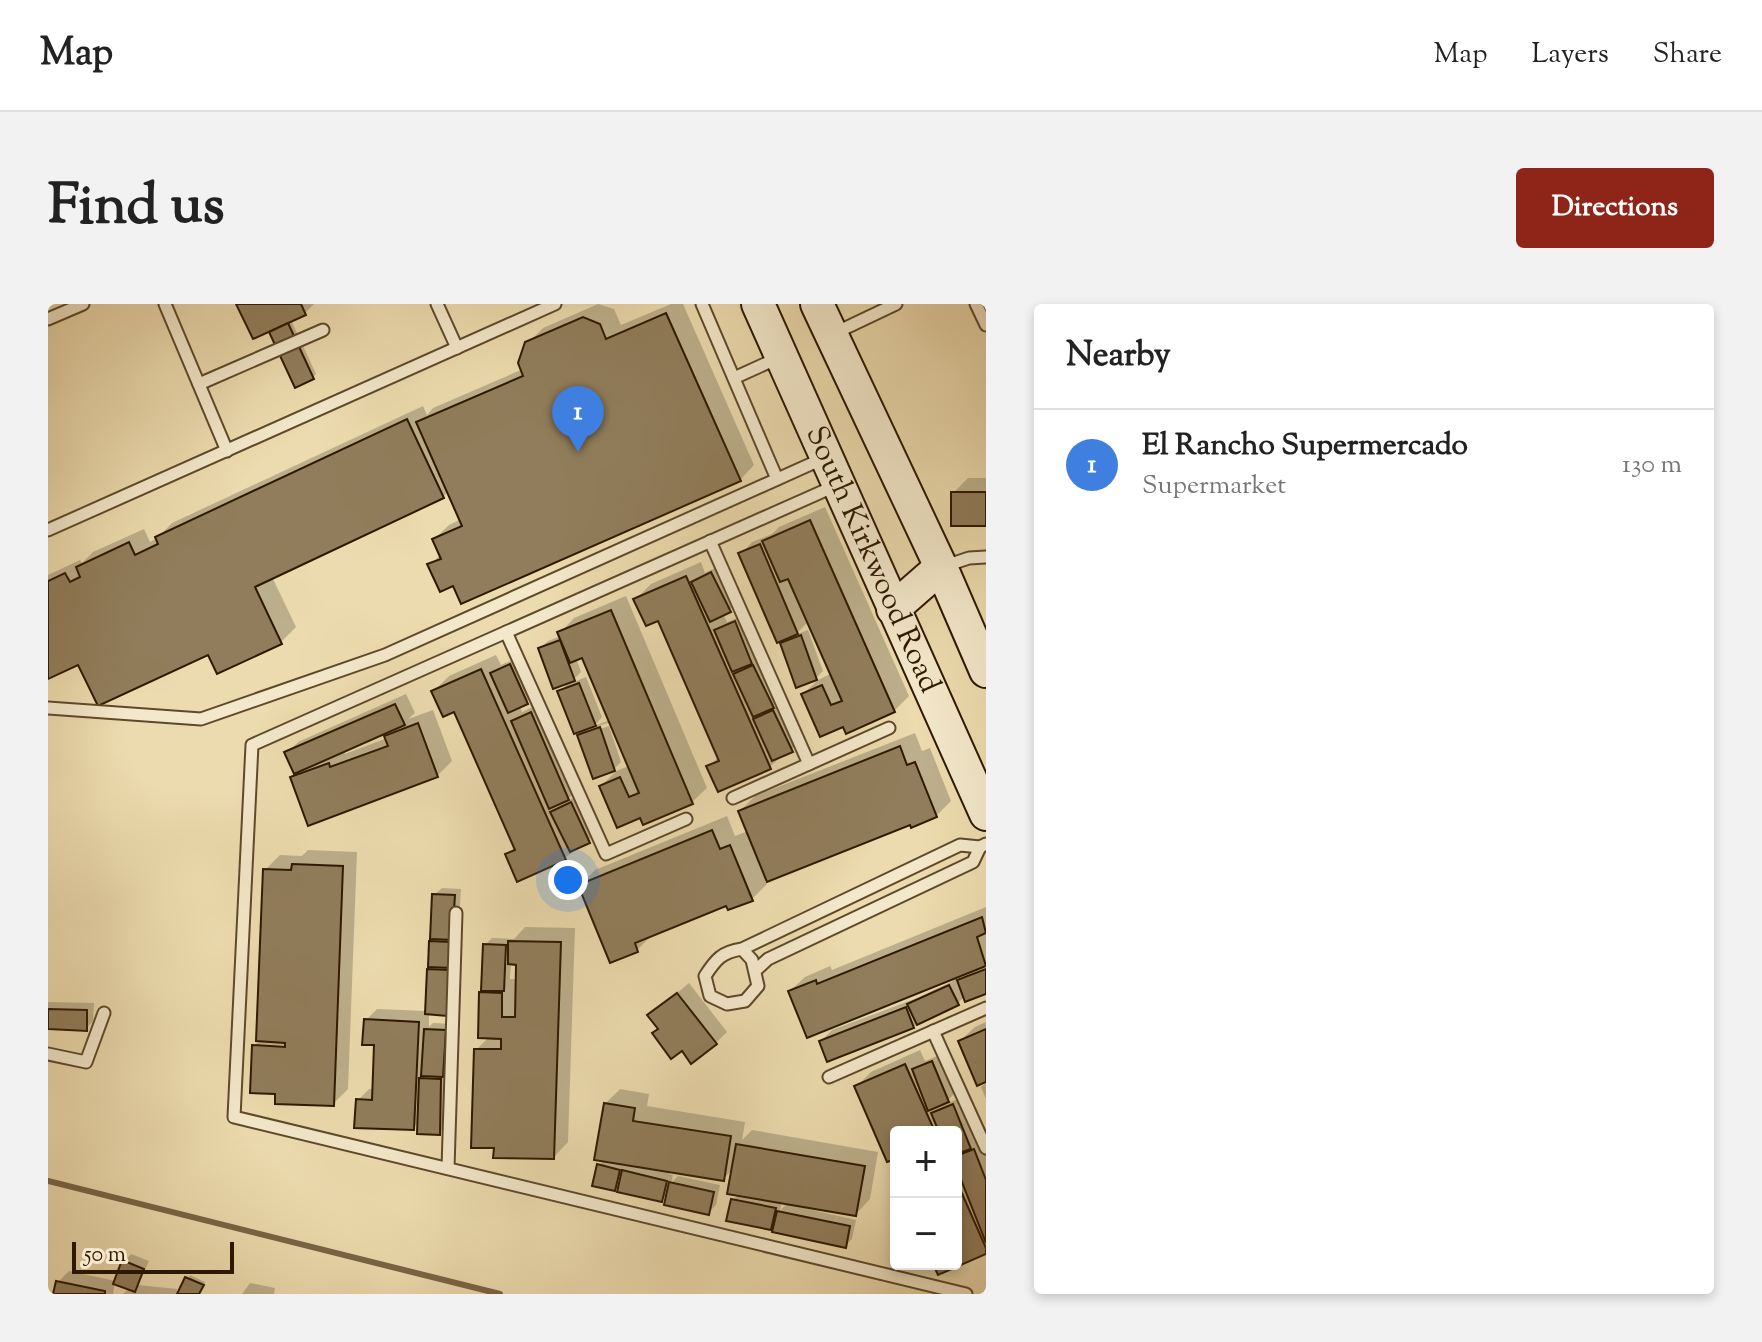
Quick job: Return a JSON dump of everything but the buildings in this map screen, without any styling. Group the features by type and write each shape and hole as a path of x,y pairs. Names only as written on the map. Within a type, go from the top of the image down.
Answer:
{"main road":[{"name":"South Kirkwood Road","path":"758,304 986,814"},
{"name":"South Kirkwood Road","path":"817,304 941,567 986,671"},
{"path":"782,356 831,334"},
{"path":"893,609 941,567"}],"lane":[{"path":"48,319 83,304"},
{"path":"165,304 227,451"},
{"path":"437,304 457,348"},
{"path":"48,530 555,304"},
{"path":"702,304 777,479"},
{"path":"831,334 896,304"},
{"path":"976,304 986,325"},
{"path":"199,384 323,330"},
{"path":"734,378 782,356"},
{"path":"48,708 201,719 385,655 777,479 831,472"},
{"path":"831,472 710,541 252,745 234,1117 966,1294"},
{"path":"710,541 809,764"},
{"path":"941,567 969,558 986,557"},
{"path":"506,632 606,854 686,819"},
{"path":"733,798 889,728"},
{"path":"742,949 752,960 758,986 745,1001 727,1004 710,996 705,976 717,957 742,949 960,845 983,846 973,862 768,959 756,970"},
{"path":"448,1168 456,913"},
{"path":"829,1077 986,1008"},
{"path":"48,1054 86,1062 104,1013"},
{"path":"933,1031 986,1148"}],"waterway":[{"path":"48,1181 500,1294"}],"place":[{"name":"El Rancho Supermercado","path":"578,452"}]}
